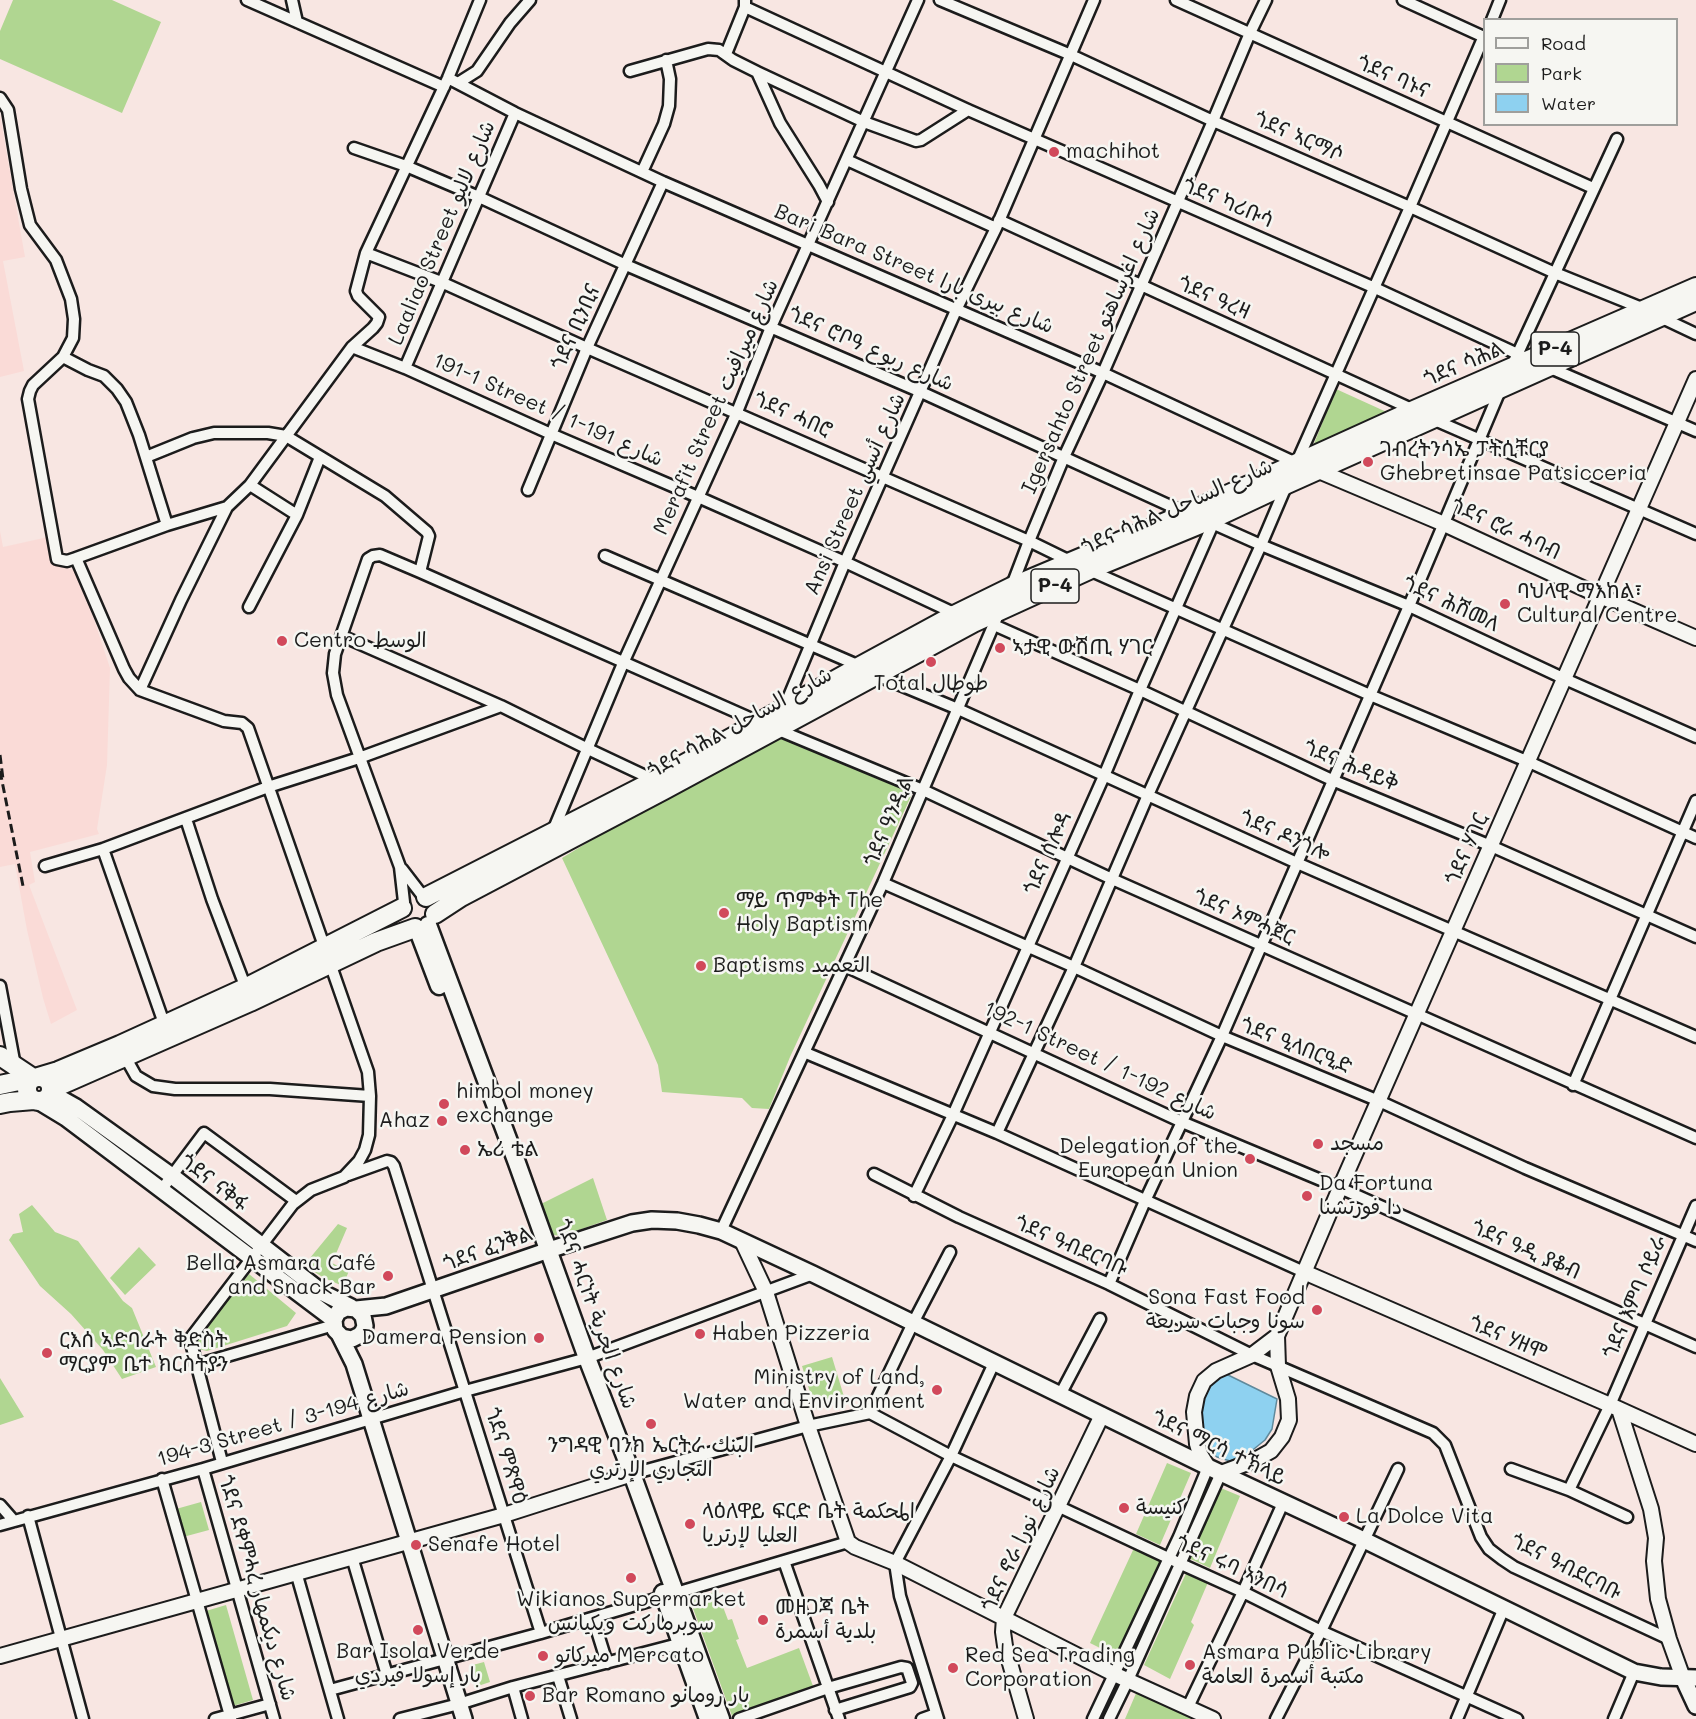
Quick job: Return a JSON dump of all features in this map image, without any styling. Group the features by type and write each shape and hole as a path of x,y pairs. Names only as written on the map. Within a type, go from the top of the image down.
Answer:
{"highway":[{"name":"ጎደና ሳሕል","path":"1414,410 1520,361 1652,313 1696,287"},
{"name":"ጎደና ሳሕል شارع الساحل","path":"768,726 784,708 973,623 996,618 1089,570 1211,523 1287,484 1548,368 1652,313 1696,301"},
{"name":"ጎደና ሳሕል شارع الساحل","path":"328,956 376,942 424,924 466,894 868,670 956,614 1011,587 1186,513 1414,410"},
{"name":"ጎደና ሳሕል شارع الساحل","path":"424,896 553,831 659,785"},
{"path":"0,1104 43,1096 123,1051 328,956 403,905 412,896 424,896 432,902 424,924 410,926 403,918 403,905"},
{"path":"0,1084 36,1077 123,1051"},
{"path":"0,1056 36,1077"},
{"path":"36,1077 28,1084 28,1095 43,1096"}],"main road":[{"name":"ጎደና ሓርነት شارع الحرية","path":"424,924 502,1155 543,1252 670,1595 686,1641 708,1719"},
{"name":"ጎደና ናቅፋ","path":"43,1096 76,1107 172,1176 336,1327 354,1364 462,1712"},
{"name":"ጎደና ናቅፋ","path":"43,1096 66,1118 162,1189 256,1252 323,1293 354,1308"},
{"name":"ጎደና ፈንቅል","path":"354,1308 387,1306 543,1252 621,1227 652,1220 677,1221 721,1231 742,1241"},
{"name":"ጎደና ማርሳ ተኽላይ","path":"742,1241 1634,1672 1661,1677 1689,1678"},
{"name":"ጎደና ፈንቅል","path":"362,1333 387,1306"},
{"path":"354,1308 363,1316 365,1326 362,1333 352,1339 342,1337 336,1327 338,1312 342,1309 354,1308"},
{"name":"ጎደና ናቅፋ","path":"354,1364 357,1343 362,1333"},
{"name":"ጎደና ሓርነት شارع الحرية","path":"686,1641 721,1719"},
{"path":"1689,1678 1696,1706"}],"street":[{"name":"Bari Bara Street شارع بيرى بارا","path":"247,0 446,82 458,83 515,113 663,182 1104,373 1296,463"},
{"path":"292,0 297,22"},
{"path":"140,690 227,507 250,485 352,347 373,328 379,317 358,296 357,291 366,253 446,82 480,0"},
{"path":"458,83 477,71 510,23 530,0"},
{"name":"Merafit Street شارع ميرافيت","path":"553,831 624,661 737,412 771,327 918,0"},
{"name":"ጎደና ኣርማሶ","path":"940,0 1071,55 1214,121 1696,334"},
{"name":"Ansi Street شارع أنسي","path":"784,708 845,562 957,308 997,224 1094,0"},
{"name":"ጎደና ባኑና","path":"1176,0 1593,188"},
{"name":"Igersahto Street شارع اغرساهتو","path":"1011,587 1064,457 1104,373 1266,0"},
{"path":"1403,0 1483,37"},
{"path":"1493,18 1500,0"},
{"path":"726,54 745,4"},
{"name":"ጎደና ካሪቡሳ","path":"745,4 968,110 1375,288 1520,361 1548,368 1696,431"},
{"path":"997,1133 1074,967 1483,39"},
{"path":"630,71 708,49 719,50 757,72 864,122 916,141 968,110"},
{"path":"642,172 664,124 669,106 670,79 666,60"},
{"path":"757,72 780,123 828,202"},
{"path":"0,98 8,110 21,189 30,225 56,260 71,299 74,319 73,338 63,357 33,386 28,399 57,559 67,561 167,525 227,507"},
{"name":"Laaliao Street شارع لاليو","path":"405,368 515,113"},
{"path":"1109,1284 1222,1036 1501,388 1520,361 1555,273 1617,139"},
{"name":"ጎደና ሮቦዓ شارع ربوع","path":"354,148 406,166 479,197 626,265 921,392 1186,513"},
{"name":"ጎደና ዓረዛ","path":"847,160 1141,286 1433,419 1696,534"},
{"name":"ጎደና ቢንቢና","path":"528,490 587,348 663,182"},
{"name":"ጎደና ሓበሮ","path":"366,253 441,282 883,476 1029,541 1070,562 1529,762 1696,838"},
{"name":"191-1 Street / شارع 191-1","path":"352,347 405,368 845,562 973,623"},
{"path":"63,357 104,376 126,402 167,525"},
{"name":"ጎደና ሃገር","path":"1277,1336 1696,379"},
{"path":"146,457 193,438 214,433 268,433 286,436 386,496 427,532 429,536 420,572"},
{"path":"249,607 297,515 320,458"},
{"name":"ጎደና ሮራ ሓባብ","path":"1296,463 1318,470 1444,524 1696,638"},
{"path":"250,485 297,515"},
{"name":"ጎደና ሕሽመለ","path":"1186,513 1409,606 1564,679 1696,737"},
{"name":"ጎደና ሰሎዳ","path":"915,1196 1104,776 1211,523"},
{"name":"ጎደና ኦምሓጀር","path":"342,636 368,559 380,555 768,726 923,790 1112,879 1696,1138"},
{"name":"ጎደና ዶንጎሎ","path":"604,556 868,670 1297,863 1696,1037"},
{"path":"76,558 124,669 140,690 224,721 242,723 248,728 368,1072 369,1135 359,1161 344,1177 311,1191 296,1201 191,1335 189,1343 222,1462"},
{"name":"ጎደና ዓንዲል","path":"721,1231 806,1053 883,883 1011,587"},
{"name":"ጎደና ሕዳይቅ","path":"996,618 1140,690 1332,780 1491,846 1696,937"},
{"path":"403,905 400,867 337,695 333,673 335,654 342,636 501,706 659,785"},
{"path":"45,866 103,849 501,706"},
{"path":"1573,1085 1696,801"},
{"path":"186,819 212,899 248,995"},
{"path":"103,849 167,1031"},
{"path":"400,867 424,896"},
{"name":"ጎደና ዒላበርዒድ","path":"883,883 1028,946 1222,1036 1378,1101 1525,1168 1696,1241"},
{"name":"192-1 Street / شارع 192-1","path":"845,966 1182,1122 1340,1188"},
{"path":"0,986 15,1066"},
{"path":"123,1051 136,1076 153,1086 175,1089 270,1089 370,1096"},
{"path":"806,1053 997,1133 1304,1272"},
{"path":"162,1189 204,1133 296,1201"},
{"name":"ጎደና ምጽዋዕ","path":"344,1177 387,1161 394,1166 541,1633"},
{"name":"ጎደና ዓብደርባቡ","path":"874,1174 959,1217 1109,1284 1252,1355"},
{"name":"ጎደና ዓዲ ያቆብ","path":"1340,1188 1696,1347"},
{"name":"ጎደና እምባ ሶይራ","path":"1569,1490 1615,1407 1645,1325 1696,1206"},
{"path":"742,1241 766,1292 808,1426 848,1542 895,1563 1114,1674 1195,1713 1213,1719"},
{"path":"0,1656 504,1515 627,1475 808,1426 870,1413 912,1323 950,1252"},
{"name":"ጎደና ሃዘሞ","path":"1304,1272 1696,1444"},
{"name":"194-3 Street / شارع 194-3","path":"0,1525 203,1469 465,1391 582,1360 813,1274"},
{"path":"1060,1395 1100,1319"},
{"path":"195,1365 336,1327"},
{"path":"1214,1470 1200,1454 1194,1431 1197,1396 1204,1382 1216,1371 1252,1355 1277,1336"},
{"path":"1093,1719 1168,1558 1214,1470 1253,1461 1271,1450 1282,1437 1289,1420 1288,1400 1278,1366 1277,1336"},
{"path":"1252,1355 1278,1366"},
{"path":"922,1719 937,1717 900,1596 895,1563 951,1456 994,1363"},
{"name":"ጎደና ዓብደርባቡ","path":"1278,1366 1433,1432 1446,1446 1481,1537 1490,1549 1514,1567 1669,1639"},
{"path":"1615,1407 1651,1509 1656,1538 1654,1561 1658,1599 1669,1639 1689,1678"},
{"name":"ጎደና ሩባ ኣንበሳ","path":"870,1413 951,1456 1243,1592 1321,1631 1517,1719"},
{"name":"ጎደና ኖራ شارع نورا","path":"1026,1719 1005,1646 1004,1618 1102,1415"},
{"name":"ጎደና ደቀምሓረ شارع ديكمهار","path":"203,1469 274,1719"},
{"path":"1276,1719 1321,1631 1398,1469"},
{"path":"1511,1469 1569,1490 1627,1517"},
{"path":"1109,1719 1180,1564 1214,1470"},
{"path":"162,1479 231,1717"},
{"path":"1195,1713 1243,1592 1283,1503"},
{"path":"0,1505 14,1521"},
{"path":"28,1516 83,1719"},
{"path":"330,1690 541,1633 848,1542"},
{"path":"352,1557 387,1675"},
{"path":"739,1719 828,1688 901,1667 907,1668 912,1683 910,1687 837,1714 828,1688 784,1560"},
{"path":"296,1572 338,1719"},
{"path":"1457,1719 1504,1608"},
{"path":"593,1618 607,1663"},
{"path":"400,1719 462,1712 513,1687 686,1641"},
{"path":"1614,1719 1634,1672"},
{"path":"558,1676 571,1719"},
{"path":"513,1687 522,1719"},
{"path":"215,1719 231,1717 270,1704"}],"shaded area":[{"path":"0,115 25,257 3,261 24,371 0,377"},
{"path":"0,531 3,547 48,537 52,563 78,571 110,668 107,765 97,829 99,834 30,852 35,882 29,885 77,1010 51,1024 27,930 15,864 0,867"}],"green space":[{"path":"13,0 112,0 161,22 122,113 0,59 0,31"},
{"path":"1336,389 1391,414 1313,446"},
{"name":"ማይ ጥምቀት The Holy Baptism","path":"775,729 914,790 790,1057 769,1109 752,1108 742,1098 662,1092 658,1065 562,858"},
{"path":"593,1178 607,1220 562,1236 554,1235 541,1204"},
{"path":"32,1205 55,1232 78,1241 123,1301 132,1308 156,1367 122,1379 103,1350 71,1314 40,1286 9,1240 13,1234 23,1232 19,1214"},
{"path":"338,1224 347,1228 332,1263 342,1268 344,1265 350,1268 343,1286 324,1278 305,1264"},
{"path":"139,1247 156,1265 125,1295 110,1278"},
{"path":"249,1274 296,1313 287,1326 207,1351 198,1349 196,1340"},
{"path":"832,1357 845,1400 815,1409 802,1366"},
{"path":"0,1378 24,1417 0,1425"},
{"path":"1167,1463 1191,1473 1160,1545 1136,1534"},
{"path":"1216,1486 1240,1496 1210,1568 1186,1557"},
{"path":"201,1502 209,1530 183,1537 176,1509"},
{"path":"1134,1548 1160,1561 1116,1656 1090,1643"},
{"path":"1188,1569 1209,1580 1191,1622 1194,1625 1170,1679 1144,1665"},
{"path":"717,1591 728,1620 732,1619 739,1639 736,1640 747,1668 799,1648 813,1686 732,1716 690,1600"},
{"path":"226,1605 253,1700 233,1706 206,1611"},
{"path":"484,1662 490,1682 475,1687 469,1666"},
{"path":"1137,1691 1192,1716 1193,1719 1125,1719"}],"water":[{"path":"1224,1373 1277,1399 1272,1429 1265,1440 1249,1453 1230,1461 1217,1457 1203,1447 1199,1404 1208,1385"}],"railway":[{"path":"0,755 3,779"},
{"path":"0,771 23,886"}],"place":[{"name":"machihot","path":"1054,152"},
{"name":"ገብረትንሳኤ ፓትሲቸርያ Ghebretinsae Patsicceria","path":"1368,462"},
{"name":"ባህላዊ ማእከል፣ Cultural Centre","path":"1505,604"},
{"name":"Centro الوسط","path":"282,641"},
{"name":"ኣታዊ ውሽጢ ሃገር","path":"1000,648"},
{"name":"Total طوطال","path":"931,662"},
{"name":"ማይ ጥምቀት The Holy Baptism","path":"724,913"},
{"name":"Baptisms التعميد","path":"701,966"},
{"name":"himbol money exchange","path":"444,1104"},
{"name":"Ahaz","path":"442,1121"},
{"name":"مسجد","path":"1318,1144"},
{"name":"ኤሪ ቴል","path":"465,1150"},
{"name":"Delegation of the European Union","path":"1250,1159"},
{"name":"Da Fortuna دا فورتشنا","path":"1307,1196"},
{"name":"Bella Asmara Café and Snack Bar","path":"388,1276"},
{"name":"Sona Fast Food سونا وجبات سريعة","path":"1317,1310"},
{"name":"Haben Pizzeria","path":"700,1334"},
{"name":"Damera Pension","path":"539,1338"},
{"name":"ርእሰ ኣድባራት ቅድስት ማርያም ቤተ ክርስትያን","path":"47,1353"},
{"name":"Ministry of Land, Water and Environment","path":"937,1390"},
{"name":"ንግዳዊ ባንክ ኤርትራ البنك التجاري الإرتري","path":"651,1424"},
{"name":"كنيسة","path":"1124,1508"},
{"name":"La Dolce Vita","path":"1344,1517"},
{"name":"ላዕለዋይ ፍርድ ቤት المحكمة العليا لإرتريا","path":"690,1524"},
{"name":"Senafe Hotel","path":"416,1545"},
{"name":"Wikianos Supermarket سوبرماركت ويكيانس","path":"631,1578"},
{"name":"መዘጋጃ ቤት بلدية أسمرة","path":"763,1620"},
{"name":"Bar Isola Verde بار إسولا فيردي","path":"418,1630"},
{"name":"ميركاتو Mercato","path":"543,1656"},
{"name":"Asmara Public Library مكتبة أسمرة العامة","path":"1190,1665"},
{"name":"Red Sea Trading Corporation","path":"953,1668"},
{"name":"Bar Romano بار رومانو","path":"530,1696"}]}
